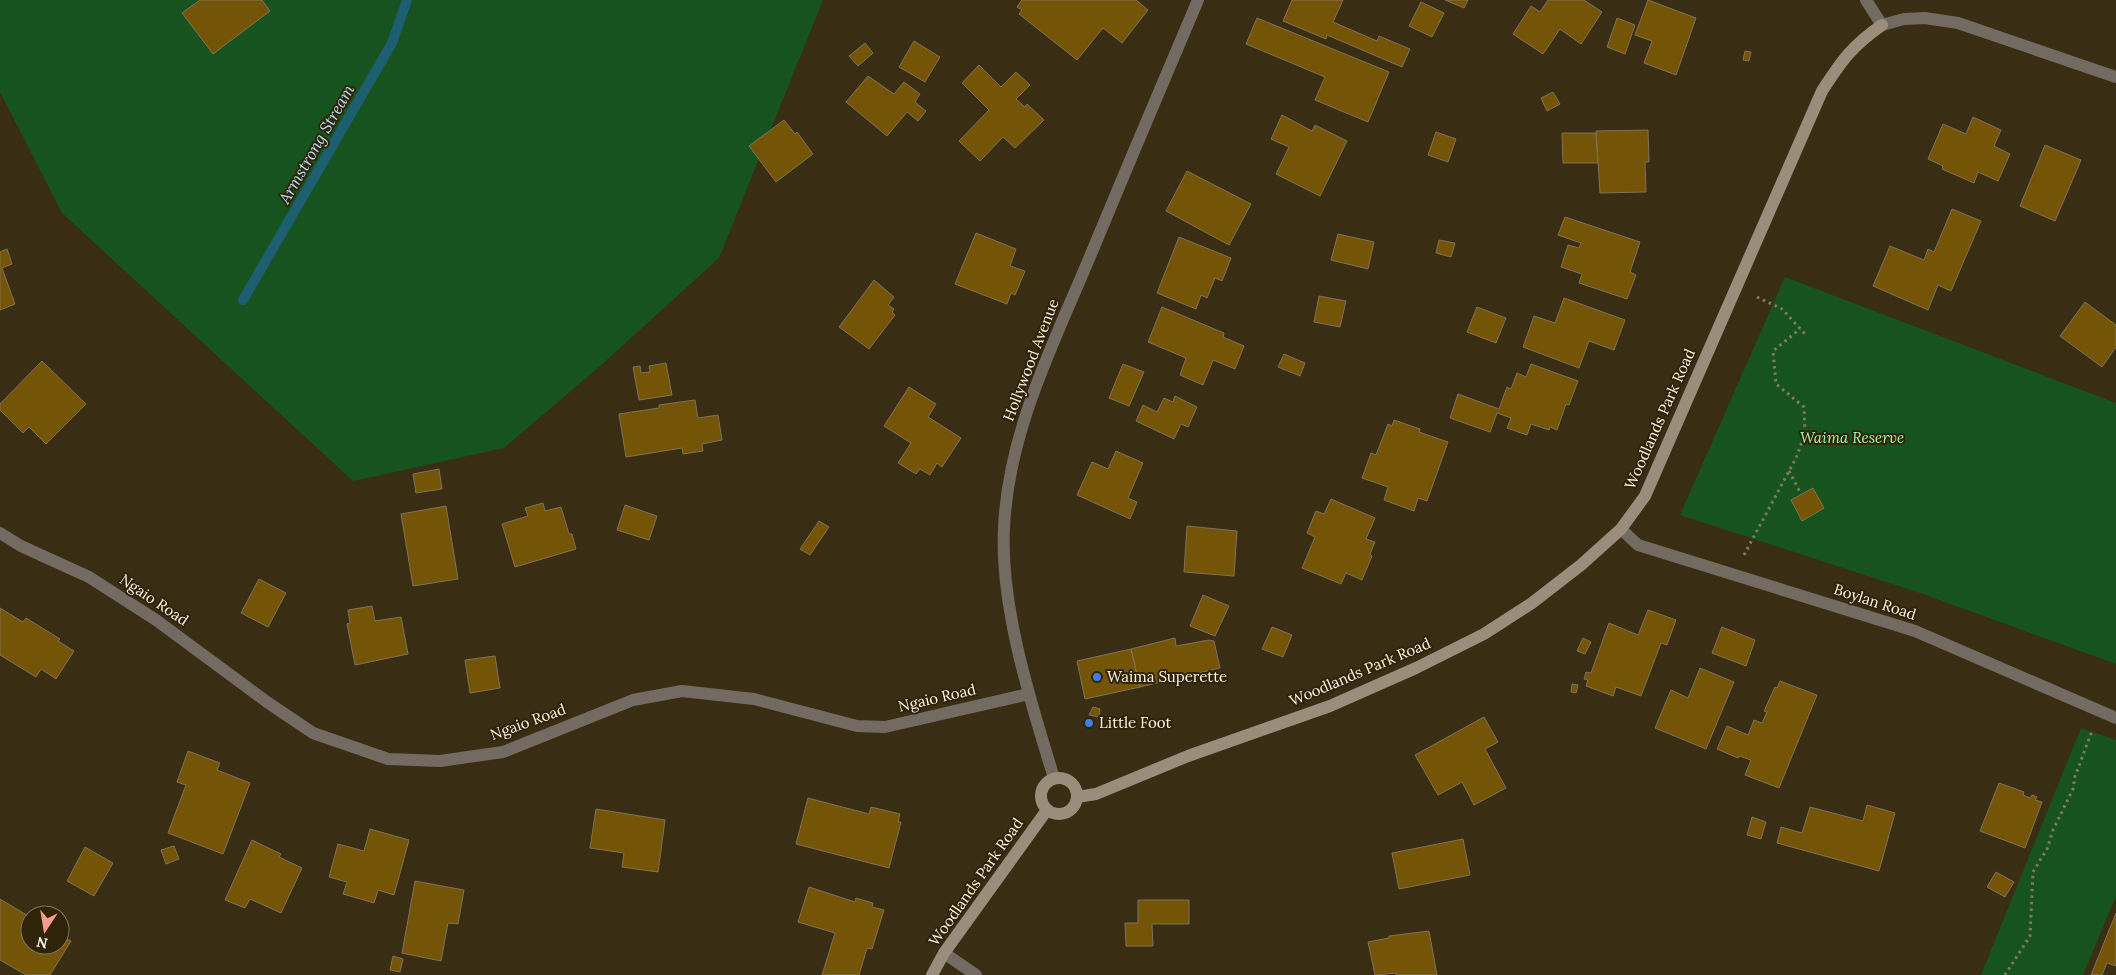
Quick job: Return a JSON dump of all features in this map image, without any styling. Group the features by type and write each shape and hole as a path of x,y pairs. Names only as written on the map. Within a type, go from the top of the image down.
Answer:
{"street":[{"name":"Hollywood Avenue","path":"1054,778 1029,694 1006,594 1004,529 1012,460 1034,388 1198,0"},
{"path":"1866,0 1882,25"},
{"name":"Woodlands Park Road","path":"1077,797 1096,794 1188,756 1330,706 1416,668 1484,634 1532,603 1581,565 1621,529 1645,496 1822,91 1839,64 1859,41 1882,25 1904,19 1925,18 1958,22 2116,77"},
{"name":"Boylan Road","path":"1621,529 1638,545 1915,632 2116,718"},
{"name":"Ngaio Road","path":"0,533 21,546 89,577 140,609 267,702 313,733 388,759 440,761 503,752 633,700 682,691 754,699 857,726 885,727 1029,694"},
{"path":"1054,778 1065,779 1074,786 1077,797 1073,808 1064,814 1052,813 1047,810 1041,800 1042,789 1045,784 1054,778"},
{"name":"Woodlands Park Road","path":"932,975 944,953 1047,810"},
{"path":"944,953 976,975"}],"path":[{"path":"1757,297 1782,309 1806,335"},
{"path":"1736,575 1746,551 1789,470 1805,434 1804,407 1776,384 1773,352 1800,329"},
{"path":"1789,470 1801,494"},
{"path":"2005,975 2030,936 2033,872 2047,849 2052,830 2074,787 2074,779 2099,711"}],"green space":[{"path":"0,0 823,0 719,258 599,367 504,448 353,481 62,213 0,92"},
{"name":"Waima Reserve","path":"1785,277 2116,403 2116,664 1923,594 1680,515"},
{"path":"2081,728 2116,740 2116,896 2083,975 1981,975"}],"building":[{"path":"200,0 262,0 270,11 213,54 182,13"},
{"path":"1022,0 1136,0 1148,10 1122,43 1103,28 1077,60 1019,14 1022,10 1017,7"},
{"path":"1292,0 1343,0 1333,22 1377,41 1379,36 1410,49 1402,67 1327,35 1326,39 1283,21"},
{"path":"1445,0 1468,0 1464,8"},
{"path":"1548,0 1584,0 1602,12 1581,44 1560,29 1543,54 1513,34 1531,6 1540,12"},
{"path":"1648,0 1696,18 1676,75 1644,63 1652,41 1635,35"},
{"path":"1421,2 1444,13 1432,37 1409,26"},
{"path":"1257,18 1389,72 1368,122 1315,100 1325,77 1246,44"},
{"path":"1617,18 1635,25 1625,54 1607,47"},
{"path":"914,41 940,57 925,82 899,67"},
{"path":"865,43 873,53 858,66 849,56"},
{"path":"1745,51 1751,52 1749,61 1743,60"},
{"path":"979,65 1001,87 1016,72 1030,85 1016,99 1025,107 1027,104 1044,120 1015,148 1003,137 980,161 959,141 989,110 962,83"},
{"path":"868,76 894,94 904,82 920,94 915,102 926,111 918,121 907,112 887,136 846,102"},
{"path":"1553,92 1560,104 1547,111 1541,98"},
{"path":"1282,115 1312,131 1315,125 1347,141 1320,196 1276,174 1289,147 1271,139"},
{"path":"1973,117 2001,130 1994,146 2010,154 1998,181 1978,172 1974,183 1942,169 1943,166 1928,159 1943,124 1966,134"},
{"path":"784,120 795,134 797,132 813,154 776,182 749,146"},
{"path":"1648,130 1649,162 1645,162 1646,192 1600,193 1596,131"},
{"path":"1436,132 1456,139 1448,162 1428,155"},
{"path":"1562,133 1596,133 1598,163 1563,163"},
{"path":"2045,145 2081,160 2055,221 2020,206"},
{"path":"1187,171 1251,204 1229,245 1166,211"},
{"path":"1952,209 1981,221 1951,291 1938,285 1928,310 1873,286 1890,246 1924,260 1928,249 1934,252"},
{"path":"1565,217 1640,242 1630,272 1636,275 1627,299 1579,283 1582,274 1561,267 1568,245 1579,248 1581,243 1558,235"},
{"path":"976,233 1016,249 1010,266 1025,271 1015,295 1011,293 1007,304 955,284"},
{"path":"1338,234 1374,242 1368,269 1331,260"},
{"path":"1179,237 1231,258 1222,281 1215,278 1207,298 1201,295 1196,309 1157,293"},
{"path":"1439,240 1455,243 1451,257 1436,253"},
{"path":"7,249 12,264 2,268 15,304 0,310 0,252"},
{"path":"874,280 894,297 888,305 894,309 892,312 895,315 869,349 839,327"},
{"path":"1319,296 1346,301 1340,327 1314,322"},
{"path":"1564,298 1625,320 1614,350 1589,341 1579,368 1523,347 1534,316 1555,323"},
{"path":"2085,302 2116,325 2116,347 2102,367 2060,336"},
{"path":"1162,307 1224,333 1223,337 1244,346 1235,369 1213,360 1203,385 1180,375 1186,358 1148,342"},
{"path":"1477,307 1506,318 1496,343 1467,332"},
{"path":"1284,354 1305,363 1300,376 1278,367"},
{"path":"42,361 86,404 46,444 29,427 23,433 0,410 0,404"},
{"path":"666,363 672,395 639,400 633,367 640,366 641,373 650,372 649,366"},
{"path":"1123,364 1144,372 1129,406 1109,398"},
{"path":"1531,364 1578,381 1569,405 1566,404 1557,430 1550,427 1549,430 1531,424 1527,435 1507,428 1511,418 1497,413 1490,432 1450,418 1458,394 1499,409 1507,387 1511,389 1517,373 1526,377"},
{"path":"909,387 936,404 928,417 961,438 942,467 937,463 930,475 920,469 916,474 898,463 911,443 884,426"},
{"path":"1175,396 1197,407 1188,427 1181,424 1174,439 1136,421 1143,405 1157,412 1164,398 1173,402"},
{"path":"695,400 698,418 718,415 722,440 702,444 703,451 683,454 682,448 626,457 619,414 659,408 659,405"},
{"path":"1394,420 1420,429 1419,432 1448,442 1427,501 1418,498 1414,511 1384,500 1388,487 1362,478 1371,453 1376,455 1388,424 1392,426"},
{"path":"1116,451 1143,463 1128,498 1137,502 1130,519 1077,495 1092,462 1108,469"},
{"path":"439,469 442,489 416,493 413,474"},
{"path":"1813,488 1824,508 1802,521 1791,500"},
{"path":"1331,499 1375,518 1366,539 1375,542 1370,554 1372,556 1362,580 1346,573 1341,584 1302,568 1315,537 1307,533 1316,511 1324,514"},
{"path":"543,503 545,511 561,507 569,534 572,534 576,549 515,567 502,524 528,516 525,508"},
{"path":"625,505 657,516 649,540 617,530"},
{"path":"446,506 458,579 413,586 401,514"},
{"path":"819,521 829,527 810,555 800,549"},
{"path":"1187,526 1237,531 1234,576 1184,572"},
{"path":"259,579 286,593 268,627 241,613"},
{"path":"1203,595 1229,606 1215,636 1190,626"},
{"path":"372,606 375,621 401,617 408,654 355,665 347,624 350,623 348,610"},
{"path":"0,608 23,622 26,618 60,639 58,641 74,651 56,679 41,669 36,677 0,655"},
{"path":"1648,610 1676,620 1667,645 1661,643 1641,696 1616,687 1613,696 1586,686 1588,680 1584,679 1586,672 1591,673 1609,623 1638,635"},
{"path":"1272,627 1292,635 1283,657 1262,649"},
{"path":"1722,627 1755,640 1746,666 1712,653"},
{"path":"1175,638 1176,646 1209,640 1214,641 1220,668 1140,687 1131,649"},
{"path":"1583,638 1591,642 1585,654 1577,651"},
{"path":"1131,649 1140,687 1085,699 1077,661"},
{"path":"495,656 500,688 470,693 465,660"},
{"path":"1700,668 1734,682 1706,749 1655,728 1671,690 1688,698"},
{"path":"1780,681 1817,695 1779,788 1745,775 1751,760 1739,756 1738,758 1717,749 1727,726 1748,735 1754,720 1762,723 1767,712 1764,711 1775,687 1777,688"},
{"path":"1572,684 1578,685 1576,693 1571,692"},
{"path":"1093,707 1100,709 1099,717 1089,715"},
{"path":"1484,717 1498,742 1485,749 1506,788 1474,805 1462,782 1438,795 1415,755"},
{"path":"188,751 220,763 217,770 250,783 223,854 168,833 186,785 177,782"},
{"path":"1999,783 2024,792 2023,795 2030,798 2032,795 2037,797 2035,800 2042,802 2025,848 1980,831"},
{"path":"808,798 869,814 871,807 900,814 898,822 901,822 889,868 796,844"},
{"path":"1867,805 1895,813 1879,871 1777,843 1781,827 1802,833 1810,807 1863,821"},
{"path":"596,809 665,820 658,872 622,867 624,853 590,848"},
{"path":"1752,817 1766,822 1761,839 1747,835"},
{"path":"370,829 409,840 394,895 378,890 374,903 343,894 347,882 329,877 338,844 364,851"},
{"path":"1463,839 1470,875 1399,889 1392,853"},
{"path":"252,840 281,854 279,857 302,868 281,913 250,899 245,908 225,900"},
{"path":"174,846 179,859 166,864 161,850"},
{"path":"85,847 113,863 94,896 67,881"},
{"path":"1996,872 2014,882 2005,897 1987,887"},
{"path":"415,881 464,890 458,924 448,923 441,961 402,953"},
{"path":"809,887 855,902 856,898 873,903 872,907 884,910 872,949 867,948 859,975 822,975 835,933 798,922"},
{"path":"0,899 20,911 20,955 62,955 50,975 26,975 0,960"},
{"path":"1138,900 1189,900 1189,924 1152,924 1153,946 1126,946 1125,923 1138,923"},
{"path":"2116,913 2116,966 2107,963 2102,975 2091,975"},
{"path":"1429,931 1437,975 1396,975 1396,973 1375,975 1368,942 1389,938 1389,936"},
{"path":"393,956 403,959 400,972 390,970"}],"waterway":[{"name":"Armstrong Stream","path":"243,300 392,43 407,0"}],"place":[{"name":"Waima Superette","path":"1097,677"},
{"name":"Little Foot","path":"1089,723"}]}
